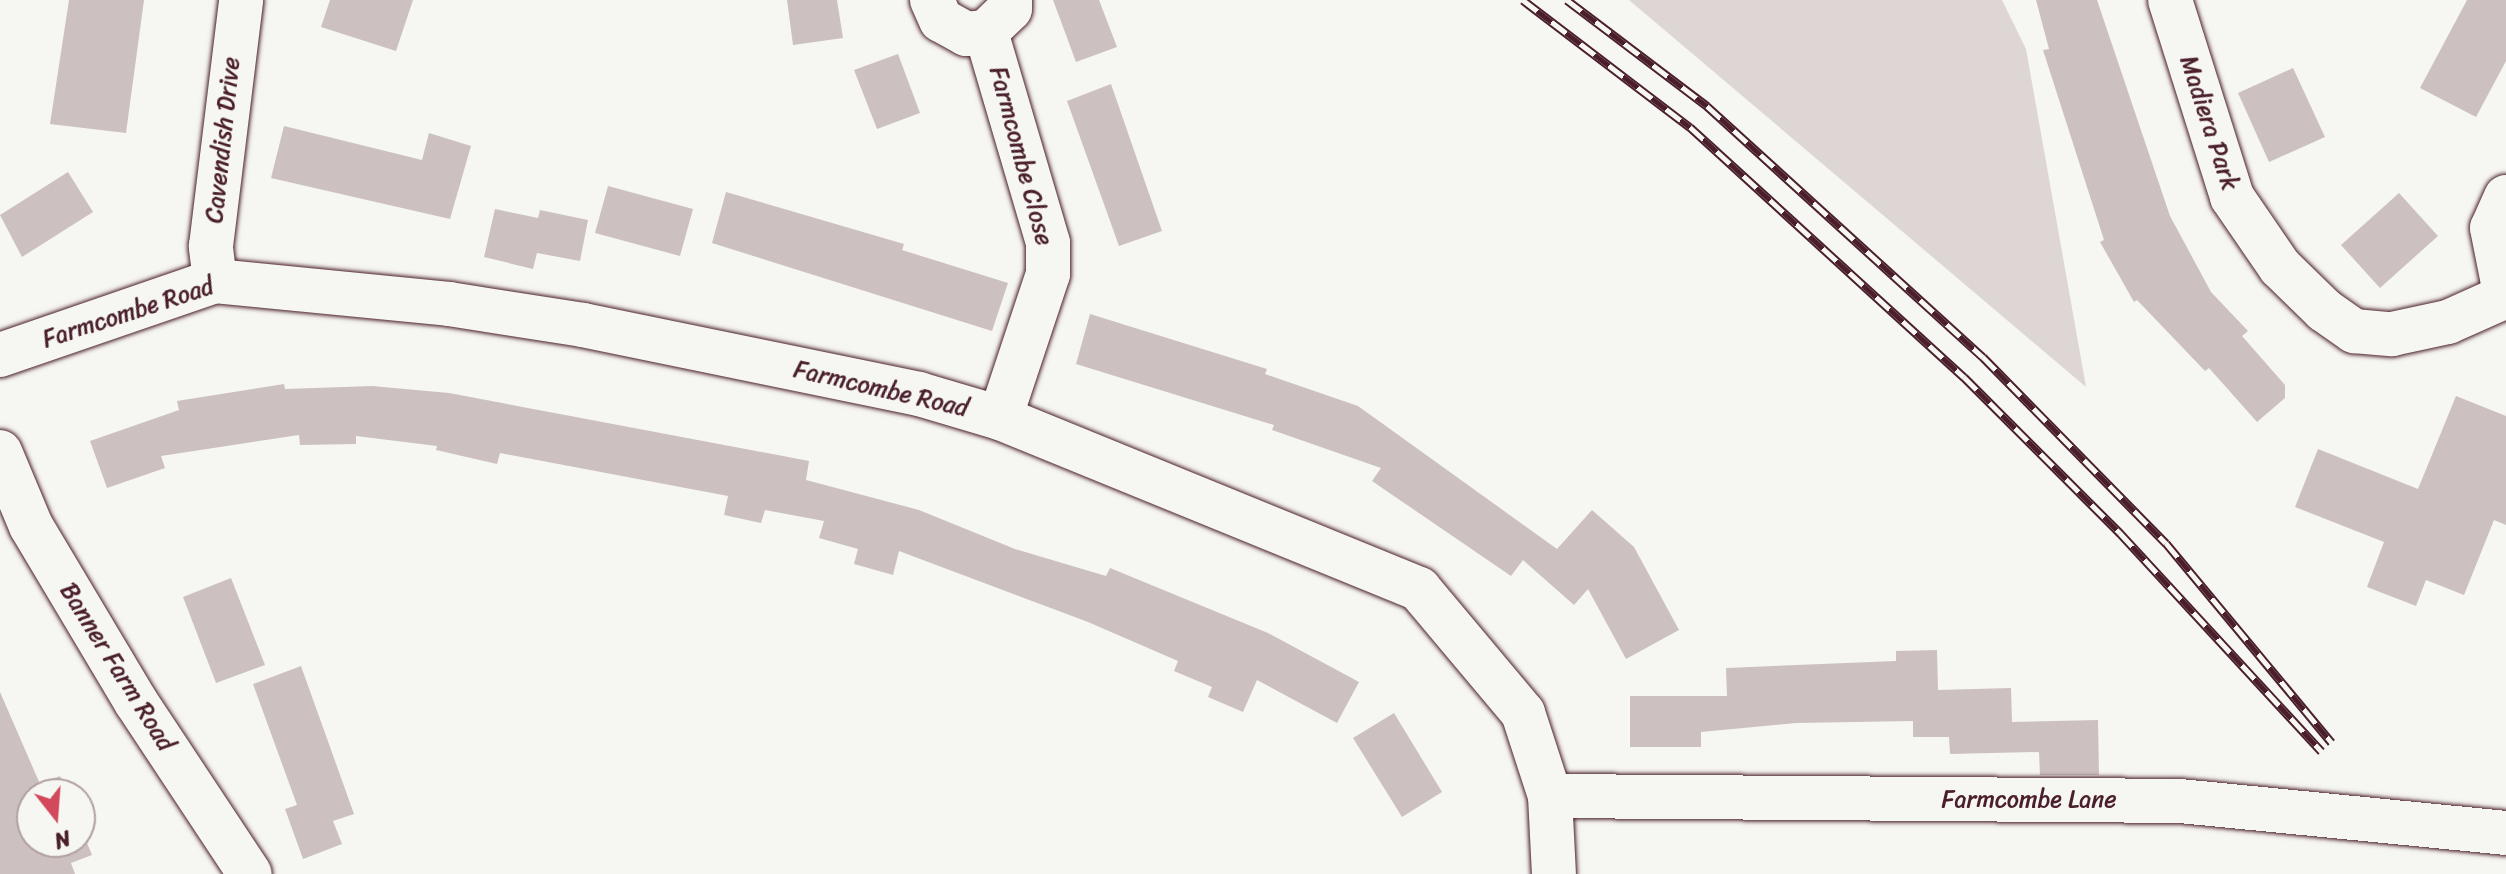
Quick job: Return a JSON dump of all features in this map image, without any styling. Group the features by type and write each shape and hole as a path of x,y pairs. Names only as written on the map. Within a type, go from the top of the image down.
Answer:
{"street":[{"name":"Cavendish Drive","path":"215,281 211,246 241,0"},
{"name":"Farmcombe Close","path":"932,0 941,20 966,34 998,16 1048,243 1048,274 1000,418"},
{"name":"Madiera Park","path":"2170,0 2232,197 2280,267 2324,310 2354,331 2392,334 2448,322 2505,298"},
{"path":"2505,298 2492,228 2506,197"},
{"name":"Farmcombe Road","path":"0,355 215,281 449,304 583,325 919,394 1000,418 1419,589 1523,713 1550,796 1554,874"},
{"name":"Banner Farm Road","path":"0,452 31,526 136,702 250,874"},
{"name":"Farmcombe Lane","path":"1550,796 2180,801 2506,833"}],"shaded area":[{"path":"1629,0 2002,0 2026,49 2086,387"}],"building":[{"path":"69,0 144,0 126,133 50,124"},
{"path":"330,0 413,0 396,51 321,27"},
{"path":"787,0 837,0 843,38 793,45"},
{"path":"1053,0 1099,0 1117,47 1076,62"},
{"path":"2036,0 2097,0 2170,216 2211,292 2248,331 2242,336 2285,385 2285,398 2257,422 2209,368 2205,371 2137,300 2134,302 2100,242 2104,240 2043,50 2049,49"},
{"path":"2467,0 2506,0 2506,61 2476,117 2420,88"},
{"path":"898,54 920,113 877,129 854,70"},
{"path":"2293,68 2325,137 2269,162 2238,93"},
{"path":"1111,84 1162,231 1119,246 1067,101"},
{"path":"284,126 422,160 429,133 471,146 450,219 271,178"},
{"path":"68,172 93,212 22,257 0,215"},
{"path":"608,186 693,209 680,256 595,233"},
{"path":"726,192 904,244 902,250 1008,283 992,331 712,243"},
{"path":"2399,193 2438,236 2380,288 2341,245"},
{"path":"495,209 538,218 540,210 588,220 580,261 537,253 533,269 484,257"},
{"path":"1090,314 1267,369 1265,374 1358,406 1557,549 1592,510 1634,547 1679,630 1626,659 1588,589 1574,605 1523,560 1511,576 1372,481 1381,468 1272,430 1274,425 1076,364"},
{"path":"284,384 285,389 372,386 449,393 809,461 806,480 919,510 1015,549 1106,576 1110,568 1268,633 1359,682 1337,723 1257,680 1243,712 1208,697 1212,687 1174,671 1178,661 1088,622 899,551 893,575 854,564 858,549 819,538 824,521 765,510 761,523 724,515 728,496 500,453 497,464 436,450 437,446 356,436 356,444 300,445 299,435 161,456 165,468 107,488 90,441 179,410 177,401"},
{"path":"2456,396 2506,416 2506,525 2494,520 2464,595 2426,580 2416,606 2367,587 2384,542 2295,507 2318,449 2418,489"},
{"path":"231,578 265,665 216,683 183,597"},
{"path":"1937,650 1938,690 2011,688 2012,722 2098,720 2099,775 2040,775 2039,752 1950,754 1949,737 1913,737 1913,721 1796,723 1701,732 1701,747 1630,747 1630,696 1727,696 1726,668 1896,661 1896,651"},
{"path":"301,666 354,814 333,821 342,844 303,859 285,809 297,805 253,684"},
{"path":"0,692 37,778 16,778 16,858 84,858 71,863 75,874 0,874"},
{"path":"1394,713 1442,792 1402,817 1353,738"}],"railway":[{"path":"1523,0 1690,127 1964,377 2120,533 2321,751"},
{"path":"1567,0 1707,106 1983,357 2166,543 2331,742"}]}
